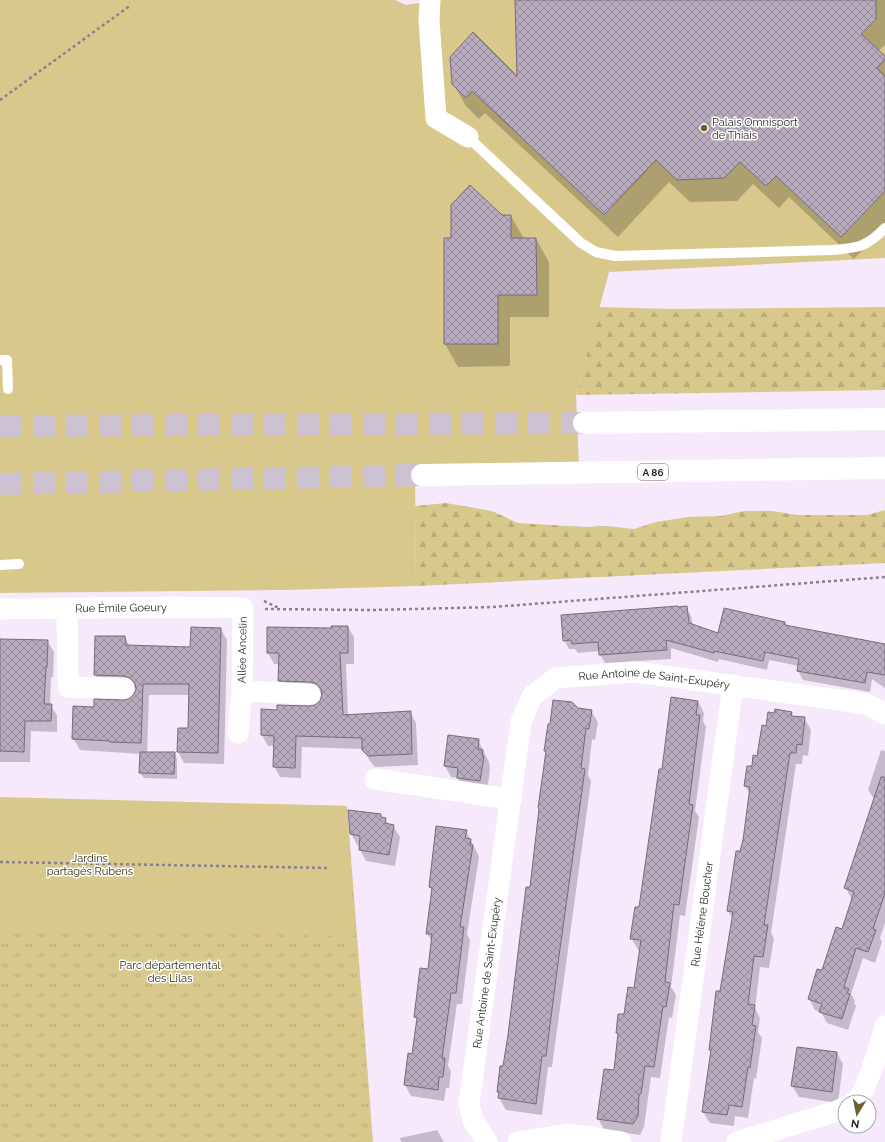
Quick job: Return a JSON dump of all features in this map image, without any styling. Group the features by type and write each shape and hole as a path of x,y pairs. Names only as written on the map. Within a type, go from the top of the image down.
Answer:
{"highway":[{"path":"584,423 885,419"},
{"name":"A 86","path":"422,476 885,468"}],"street":[{"path":"430,0 429,20 436,118 468,137"},
{"name":"Rue Émile Goeury","path":"0,609 174,607 249,609"},
{"path":"67,608 68,687 124,688"},
{"name":"Allée Ancelin","path":"238,733 249,609"},
{"name":"Rue Antoine de Saint-Exupéry","path":"487,1142 473,1120 469,1104 521,722 532,696 556,678 636,672 867,704 885,714"},
{"name":"Rue Hélène Boucher","path":"671,1142 733,686"},
{"name":"Allée Ancelin","path":"242,691 310,694"},
{"path":"375,779 511,799"},
{"path":"861,1094 885,1026"},
{"path":"737,1142 837,1111"},
{"path":"518,1142 569,1134 621,1142"}],"lane":[{"path":"468,137 581,243 596,252 615,256 857,248 875,238 885,228"},
{"path":"0,360 7,360 8,389"},
{"path":"0,565 19,564"}],"path":[{"path":"0,100 131,5"},
{"path":"249,609 373,610 493,607 885,577"},
{"path":"0,862 330,868"}],"green space":[{"path":"0,0 395,0 406,5 436,0 885,0 885,258 609,272 576,395 579,467 415,465 416,586 285,590 0,593"},
{"path":"599,307 671,309 885,307 885,390 576,395"},
{"path":"446,503 492,511 518,523 584,527 606,526 634,529 656,522 688,517 721,516 744,511 772,511 797,515 867,515 885,510 885,563 416,586 415,506"},
{"name":"Jardins partagés Rubens","path":"0,797 346,806 355,936 0,929"},
{"name":"Parc départemental des Lilas","path":"0,799 347,806 373,1142 0,1142"}],"building":[{"name":"Palais Omnisport de Thiais","path":"515,0 876,0 876,19 861,34 885,56 885,59 877,68 885,76 885,191 841,237 776,176 766,186 740,162 724,178 677,180 656,160 604,215 472,91 466,98 452,84 450,57 473,32 517,76"},
{"path":"470,185 502,215 511,215 511,238 536,238 537,295 498,295 498,344 444,344 444,238 451,238 451,205"},
{"path":"687,606 689,623 718,633 724,608 785,622 785,625 885,644 885,675 867,672 865,683 797,671 799,659 765,652 763,661 714,651 714,653 666,640 667,650 599,655 598,642 572,644 571,640 563,641 561,615"},
{"path":"331,626 348,626 348,653 340,653 343,715 411,711 412,754 368,756 362,750 362,738 296,736 295,768 273,767 274,736 261,735 261,709 277,710 277,705 315,705 320,701 322,694 321,689 317,684 311,682 278,681 279,653 267,653 267,627 331,628"},
{"path":"191,627 221,628 218,753 177,752 178,728 188,728 189,684 143,684 141,743 72,739 73,706 94,707 94,699 129,699 134,694 136,689 135,683 130,678 124,676 94,675 95,636 125,636 126,645 190,647"},
{"path":"0,639 48,640 44,704 52,704 51,721 25,721 24,752 0,751"},
{"path":"671,697 698,701 696,715 700,715 689,804 693,805 679,905 674,904 665,982 670,983 666,1007 663,1006 654,1067 645,1066 641,1094 639,1094 638,1116 633,1124 597,1119 604,1069 614,1070 618,1033 616,1033 618,1014 624,1014 628,987 634,988 641,940 630,939 635,907 639,907 659,769 662,769"},
{"path":"553,700 572,702 578,708 592,710 589,729 586,728 581,768 585,769 546,1056 542,1056 536,1104 498,1098 499,1092 497,1092 500,1066 503,1066 508,1035 526,887 530,887 538,808 546,751 544,751 548,724 550,724"},
{"path":"775,709 792,712 791,716 805,717 802,745 797,744 796,753 790,753 764,925 768,925 763,957 754,956 748,1004 755,1005 752,1025 756,1026 750,1068 748,1067 742,1107 729,1105 727,1115 702,1112 711,1050 709,1050 716,991 720,991 733,912 727,911 736,851 740,851 743,840 750,787 744,786 747,766 752,766 753,755 757,756 762,725 766,726 768,712 774,713"},
{"path":"448,735 479,739 478,749 483,750 482,756 484,756 480,781 457,778 458,768 444,766"},
{"path":"140,752 175,752 174,774 139,773"},
{"path":"881,777 885,777 885,893 873,929 876,930 868,952 856,948 844,987 849,989 847,993 850,994 842,1019 819,1012 822,1004 808,999 817,969 822,970 836,927 842,929 854,892 844,888"},
{"path":"348,810 381,814 381,817 386,818 385,823 394,825 389,855 359,850 360,836 350,834"},
{"path":"436,826 467,830 465,838 471,839 470,845 473,845 460,927 464,927 456,993 451,993 442,1058 445,1058 443,1077 439,1077 438,1090 404,1085 408,1053 412,1054 417,1018 414,1017 420,968 428,969 432,934 426,934 432,888 429,887"},
{"path":"797,1047 837,1052 832,1092 791,1086"}],"tunnel":[{"path":"0,426 584,423"},
{"path":"0,484 422,475"}],"place":[{"name":"Palais Omnisport de Thiais","path":"704,128"}]}
